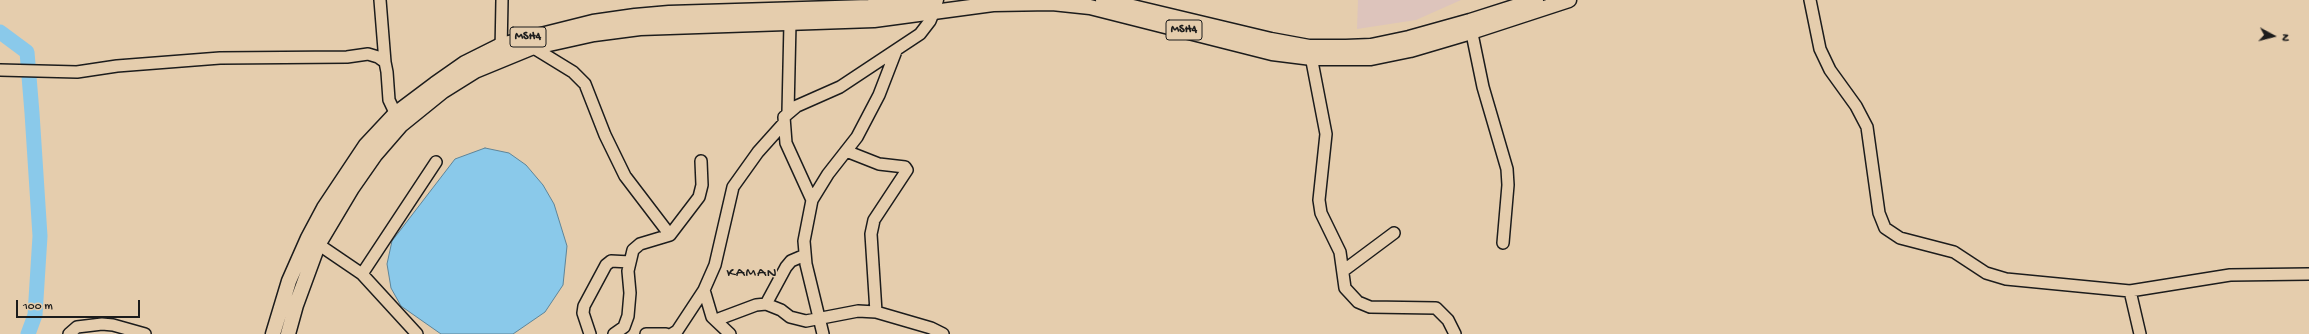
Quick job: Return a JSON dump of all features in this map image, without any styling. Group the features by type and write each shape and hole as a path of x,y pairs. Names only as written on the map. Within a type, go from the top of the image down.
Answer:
{"main road":[{"name":"MSH4","path":"1103,0 1271,40 1311,52"},
{"name":"MSH4","path":"1470,27 1536,0"},
{"name":"MSH4","path":"288,334 313,241 324,208 366,145 465,63 501,45 640,28 801,14 865,4 994,2 1052,3 1090,7 1272,52 1311,52 1371,46 1470,27 1569,0"},
{"name":"MSH4","path":"398,120 475,71 501,59 528,42 593,22 669,13 801,14 874,20 936,4"},
{"name":"MSH4","path":"273,334 289,281 313,241"}],"street":[{"path":"380,0 385,62 388,72 389,100 398,120"},
{"path":"501,59 502,0"},
{"path":"1810,0 1820,49 1830,70 1856,106 1867,127 1879,213 1885,228 1900,238 1954,252 1986,273 2006,279 2130,292 2230,275 2309,274"},
{"path":"672,334 677,331 704,290 715,265 733,187 742,171 786,118 840,87 920,34 930,22 936,4"},
{"path":"801,14 786,118 786,143 812,200"},
{"path":"1470,27 1483,87 1507,169 1508,185 1503,243"},
{"path":"528,42 573,72 585,84 605,135 625,176 670,235"},
{"path":"823,334 805,255 804,241 812,200 857,137 879,95 896,51"},
{"path":"1311,52 1326,134 1320,200 1321,213 1340,252 1345,288 1358,302 1370,307 1436,308 1448,320 1456,334"},
{"path":"5,71 66,72 220,58 347,57 368,54 378,57 385,62"},
{"path":"846,151 879,164 905,167 907,170 874,220 871,234 876,312"},
{"path":"614,334 624,327 628,316 630,293 628,271 633,250 640,244 670,235 699,197 702,185 701,161"},
{"path":"362,274 436,162"},
{"path":"1343,271 1394,233"},
{"path":"313,241 362,274 417,334"},
{"path":"766,304 786,267 791,262 805,255"},
{"path":"590,334 583,313 584,306 603,272 611,261 630,262"},
{"path":"704,290 712,317 730,334"},
{"path":"2130,292 2140,334"},
{"path":"716,320 756,305 766,304 796,319 806,321 858,311 876,312 931,328 943,334"},
{"path":"69,334 77,326 102,324 113,325 145,334"},
{"path":"646,334 666,334"}],"shaded area":[{"path":"1358,0 1461,0 1416,20 1357,29"}],"water":[{"path":"485,148 509,153 526,165 543,185 554,204 567,246 563,285 545,312 513,334 441,334 401,306 391,288 387,264 392,241 455,159"}],"waterway":[{"path":"0,32 27,52 40,236 35,315 28,334"}],"district":[{"name":"KAMAN","path":"752,274"}]}
